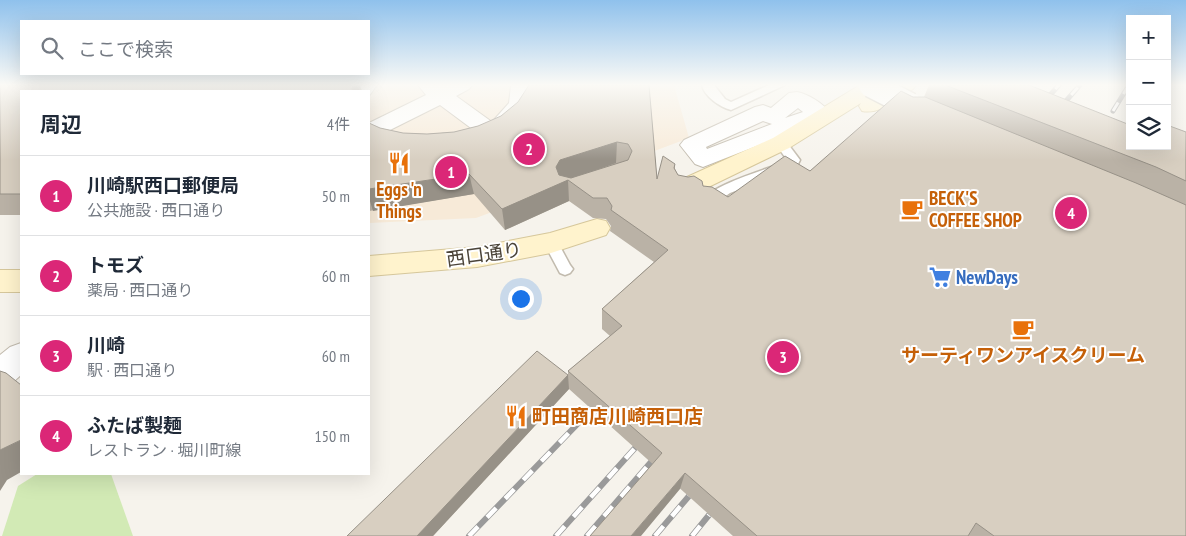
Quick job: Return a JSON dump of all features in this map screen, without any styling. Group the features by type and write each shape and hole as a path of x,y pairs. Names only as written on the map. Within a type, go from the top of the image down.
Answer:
{"street":[{"path":"394,142 370,129 401,110"},
{"path":"455,110 482,136 502,126 516,110"},
{"path":"782,110 773,117 763,112 692,145 703,159 819,113"},
{"path":"815,110 819,113"},
{"path":"685,188 781,143 833,110"},
{"path":"781,143 810,136 862,110"},
{"path":"924,110 933,115"},
{"name":"西口通り","path":"370,266 477,257 551,243 597,228"},
{"path":"0,281 20,281"},
{"path":"0,374 20,357"}],"lane":[{"path":"706,203 725,190 775,169 791,165 794,160 781,143"},
{"path":"551,243 565,268"}],"shaded area":[{"path":"370,110 681,110 689,138 476,218 370,223"}],"green space":[{"path":"35,475 111,475 133,536 2,536 18,486"}],"building":[{"path":"0,110 20,110 20,194 0,194"},
{"path":"508,110 651,110 657,179 663,156 675,164 674,168 678,175 694,176 702,181 703,186 712,187 728,197 785,156 810,171 879,110 957,110 1186,205 1186,536 994,536 976,523 968,536 757,536 685,473 631,536 590,536 662,453 568,371 622,326 602,309 668,250 611,210 612,206 607,198 593,198 568,180 502,209 469,174 370,189 370,123 380,128 403,133 427,134 454,132 478,126 501,116","holes":["617,142 628,144 632,151 628,160 571,178 559,175 556,167 560,160"]},
{"path":"1009,110 1092,110 1126,123 1126,150 1171,150 1171,126 1186,132 1186,181 1156,167"},
{"path":"537,351 568,375 417,536 347,536"},
{"path":"0,371 6,373 20,384 20,440 0,450"}],"railway":[{"path":"469,536 592,409"},
{"path":"556,536 635,448"},
{"path":"587,536 651,462"},
{"path":"655,536 689,496"},
{"path":"692,536 709,515"}],"place":[{"name":"トモズ","path":"529,149"},
{"name":"Eggs 'n Things","path":"399,163"},
{"name":"川崎駅西口郵便局","path":"451,172"},
{"name":"BECK'S COFFEE SHOP","path":"912,209"},
{"name":"ふたば製麺","path":"1071,213"},
{"name":"NewDays","path":"940,277"},
{"name":"サーティワンアイスクリーム","path":"1023,329"},
{"name":"川崎","path":"783,357"},
{"name":"町田商店川崎西口店","path":"516,416"}]}
